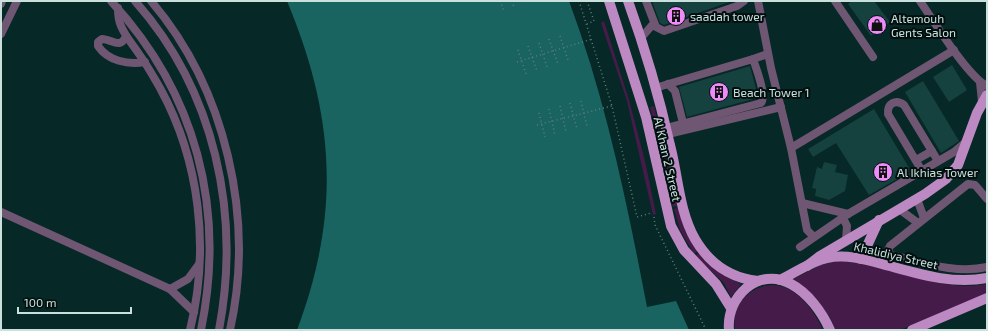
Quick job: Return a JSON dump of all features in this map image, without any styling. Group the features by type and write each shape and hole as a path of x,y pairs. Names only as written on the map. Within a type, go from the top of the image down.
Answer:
{"main road":[{"name":"Al Khan 2 Street","path":"609,1 646,117 671,226 686,253 716,284 731,308"},
{"name":"Al Khan 2 Street","path":"628,1 641,38 667,131 685,215 695,240 708,257 720,268 741,278 758,281"},
{"path":"807,266 846,240 917,199 940,184 952,173 958,165 985,99"},
{"path":"861,259 879,220"},
{"name":"Khalidiya Street","path":"780,280 807,266 829,257 861,259 950,280 970,281 987,278"},
{"path":"729,330 731,308 739,293 748,285 758,281 780,280 790,283 806,295 819,310 830,330"},
{"path":"912,330 987,298"}],"street":[{"path":"1,34 17,1"},
{"path":"111,1 150,50 169,82 186,116 198,153 206,190 210,242 207,293 201,330"},
{"path":"135,1 164,38 193,89 206,122 216,156 224,194 228,238 226,286 219,330"},
{"path":"151,1 177,38 194,66 216,119 231,170 238,214 239,249 237,285 230,330"},
{"path":"645,1 658,30 664,31 738,6 744,1"},
{"path":"758,1 771,68 791,148 808,230 814,237"},
{"path":"835,1 873,57"},
{"path":"920,1 954,50 984,84 985,99"},
{"path":"118,8 120,23 126,36 145,62 168,105 190,166 198,214 200,263 194,312 190,330"},
{"path":"641,38 654,23"},
{"path":"126,36 119,44 113,44 106,39 102,39 98,42 98,46 110,57 119,61 129,63 145,62"},
{"path":"791,148 954,50"},
{"path":"655,88 768,54"},
{"path":"667,131 683,123 761,103 764,97 753,59"},
{"path":"193,89 194,66"},
{"path":"757,71 771,68"},
{"path":"668,84 675,91 683,123"},
{"path":"922,171 888,114 888,108 892,103 898,102 904,105 938,161"},
{"path":"667,131 781,107"},
{"path":"800,247 845,216 959,148 967,140"},
{"path":"916,160 932,151"},
{"path":"216,156 231,170"},
{"path":"987,200 975,185 971,183 890,246 888,250 890,255 963,270 987,267"},
{"path":"917,199 921,221"},
{"path":"802,203 845,216"},
{"path":"899,209 921,221"},
{"path":"1,212 170,289 194,312"},
{"path":"845,216 847,226 846,240"},
{"path":"847,226 860,232"},
{"path":"170,289 188,279 200,263"}],"path":[{"path":"500,1 504,11"},
{"path":"512,1 514,7"},
{"path":"580,1 612,106 637,217 652,213"},
{"path":"587,1 594,21 587,24"},
{"path":"560,36 568,60"},
{"path":"549,39 558,64"},
{"path":"517,62 592,39"},
{"path":"539,43 547,67"},
{"path":"528,46 537,71"},
{"path":"518,50 526,74"},
{"path":"581,101 588,126"},
{"path":"570,103 577,129"},
{"path":"560,106 566,132"},
{"path":"536,125 612,106"},
{"path":"549,109 555,135"},
{"path":"539,113 545,137"},
{"path":"654,217 655,225 706,330"}],"shaded area":[{"path":"604,21 629,100 645,161 656,214 653,215 627,101 601,23"},
{"path":"654,106 666,155 662,155 650,107"},
{"path":"666,157 677,206 673,207 663,158"},
{"path":"678,208 686,233 698,251 694,254 680,230 674,209"},
{"path":"699,253 721,274 741,284 731,297 724,283 695,256"},
{"path":"834,262 853,262 891,270 929,281 948,284 967,286 987,284 987,294 900,330 836,330 818,301 793,279 821,265"},
{"path":"773,285 782,286 797,294 804,300 823,330 735,330 734,321 736,313 744,298 756,289"}],"water":[{"path":"287,1 569,1 605,114 632,229 647,307 676,301 689,330 297,330 311,287 321,245 326,205 326,165 323,125 315,84 303,43"}],"building":[{"name":"saadah tower","path":"652,1 732,1 664,25 660,23"},
{"path":"852,1 874,1 890,22 871,36 848,4"},
{"path":"952,65 967,90 949,102 933,77"},
{"name":"Beach Tower 1","path":"750,66 757,98 687,117 679,87"},
{"path":"923,81 959,141 941,153 905,92"},
{"path":"874,109 911,171 869,195 836,143 813,157 808,149"},
{"path":"824,162 837,165 835,172 848,175 845,191 829,200 815,196 816,189 812,188 817,167 822,169"}],"place":[{"name":"saadah tower","path":"676,16"},
{"name":"Altemouh Gents Salon","path":"877,25"},
{"name":"Beach Tower 1","path":"719,92"},
{"name":"Al Ikhias Tower","path":"883,172"}]}
